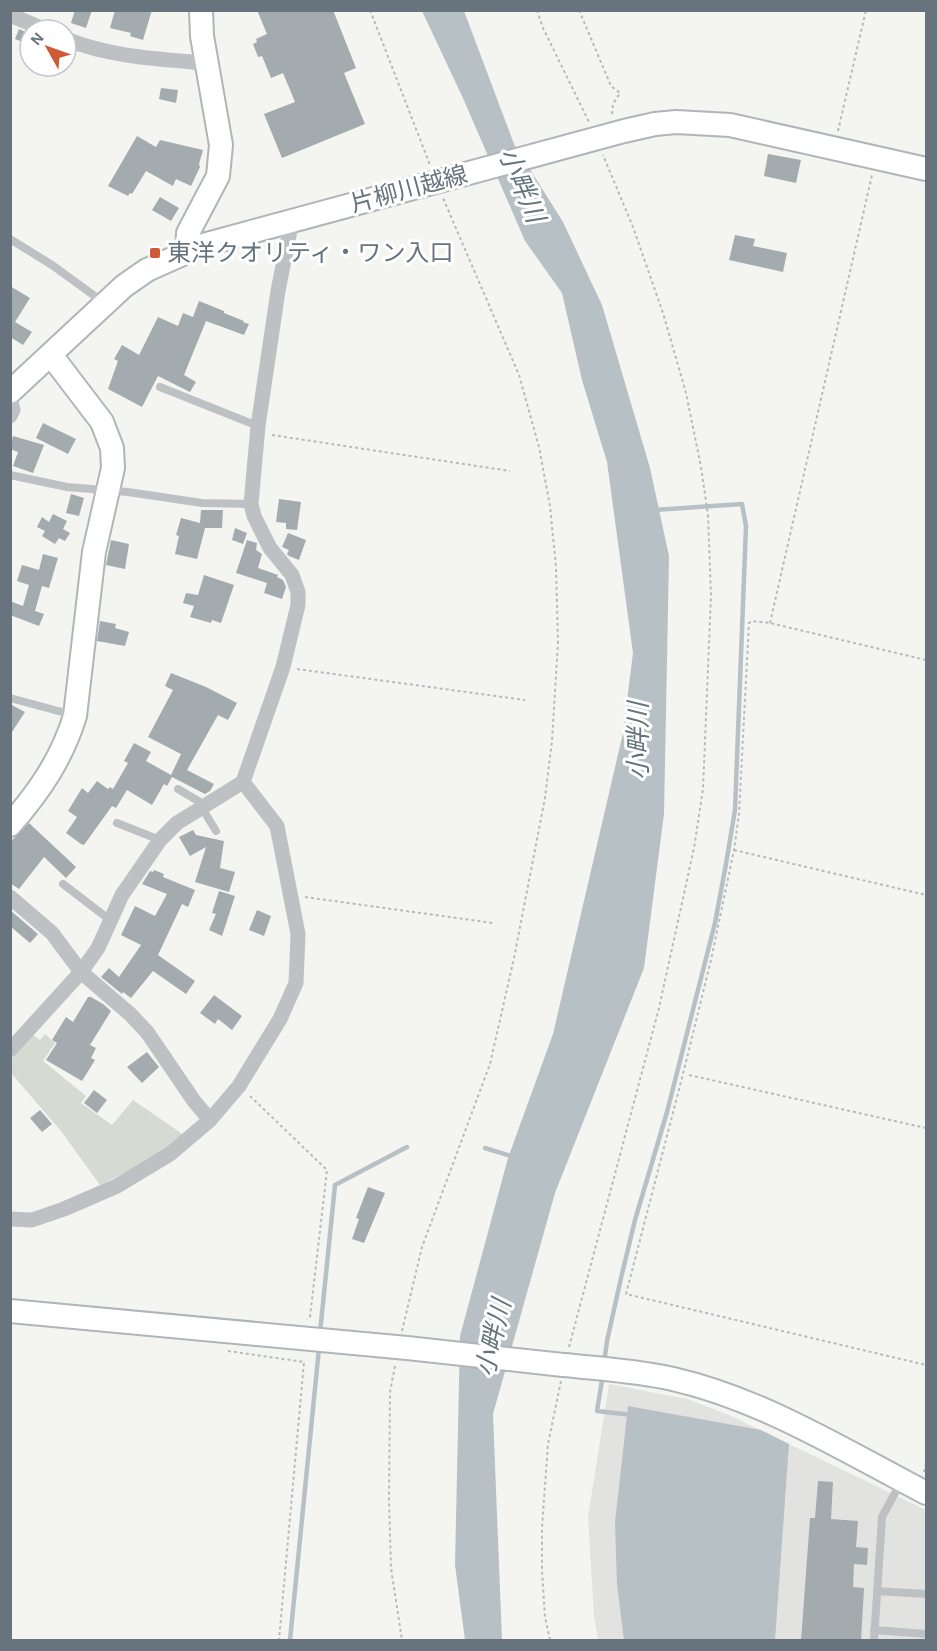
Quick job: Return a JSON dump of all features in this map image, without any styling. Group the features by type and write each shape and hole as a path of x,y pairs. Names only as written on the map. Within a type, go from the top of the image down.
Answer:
{"street":[{"path":"187,252 188,233 218,176 221,162 216,112 206,63 201,10"},
{"path":"78,43 117,54 206,63"},
{"name":"片柳川越線","path":"10,392 104,303 147,270 203,245 655,124 730,125 927,169"},
{"path":"10,1050 81,972 99,948 122,894 160,840 177,823 243,782 283,667 298,605 298,592 292,575 264,536 251,504 258,429 278,291 292,220"},
{"path":"10,825 40,789 54,766 69,735 75,716 94,552 110,491 113,468 112,448 102,422 51,355"},
{"path":"10,398 13,402 10,416"},
{"path":"10,1219 32,1220 117,1186 171,1154 210,1120 239,1086 280,1019 296,983 298,934 277,826 243,782"},
{"path":"10,897 52,933 81,972 130,1014 147,1032 194,1101 210,1120"},
{"path":"10,1311 305,1330 330,1342 564,1365 674,1379 780,1417 927,1493"}],"lane":[{"path":"10,239 104,303"},
{"path":"160,387 258,429"},
{"path":"10,475 67,487 202,503 251,504"},
{"path":"10,698 75,716"},
{"path":"178,789 204,807 216,831"},
{"path":"117,823 160,840"},
{"path":"63,884 110,920"},
{"path":"874,1641 882,1517 902,1480"},
{"path":"877,1591 927,1594"},
{"path":"874,1630 927,1634"}],"path":[{"path":"370,10 519,375 539,447 550,506 556,567 558,642 552,741 544,798 514,958 490,1064 422,1247 402,1348 390,1392 391,1568 402,1641"},
{"path":"537,10 633,227 686,393 708,515 711,607 703,789 694,848 659,1008 564,1365 548,1444 542,1528 542,1571 545,1617 550,1641"},
{"path":"579,10 611,86 620,93 613,104 612,119"},
{"path":"834,148 866,10"},
{"path":"770,623 876,158"},
{"path":"258,429 510,471"},
{"path":"927,660 770,623 752,621 748,624 744,734 739,814 734,850 692,1040 626,1294 927,1365"},
{"path":"283,667 525,700"},
{"path":"734,850 927,895"},
{"path":"290,895 493,923"},
{"path":"689,1075 927,1128"},
{"path":"239,1086 327,1170 310,1317 305,1330"},
{"path":"226,1351 304,1362 279,1641"}],"shaded area":[{"path":"45,1034 55,1043 43,1061 86,1096 81,1103 112,1125 133,1100 181,1133 182,1137 132,1169 100,1185 61,1131 11,1073 11,1060 33,1035 40,1040"},
{"path":"609,1384 687,1399 729,1415 926,1510 926,1640 598,1640 594,1616 588,1517"}],"water":[{"name":"小畔川","path":"422,11 464,11 514,144 563,222 602,305 650,468 669,556 664,814 644,968 555,1193 493,1414 502,1640 465,1640 455,1565 460,1336 508,1158 553,1034 623,733 633,653 607,462 582,380 562,293 525,241"},
{"path":"628,1406 761,1430 789,1444 775,1640 624,1640 617,1585 615,1522"}],"building":[{"path":"75,10 92,10 86,28 78,25 78,18 73,18"},
{"path":"115,10 152,10 143,40 130,36 131,33 110,28"},
{"path":"257,10 333,10 356,68 344,73 365,124 282,158 264,114 295,102 283,73 271,78 262,56 258,57 253,44 257,42 256,39 267,34"},
{"path":"161,88 178,90 176,103 159,99"},
{"path":"137,136 156,147 160,140 203,150 200,167 191,186 176,179 173,186 146,171 132,194 128,196 108,186"},
{"path":"768,154 801,160 796,183 764,176"},
{"path":"160,197 179,208 171,221 152,210"},
{"path":"735,235 755,239 753,246 787,253 783,272 729,260"},
{"path":"10,286 30,298 15,322 32,332 23,345 10,337"},
{"path":"199,301 249,324 244,335 206,321 184,375 196,382 190,392 158,376 142,407 108,389 118,361 114,359 122,345 139,355 158,317 178,326 183,313 193,317"},
{"path":"43,423 76,439 68,454 36,438"},
{"path":"13,436 44,445 33,473 13,466 18,452 10,449"},
{"path":"71,494 84,498 79,516 66,513"},
{"path":"279,499 301,502 297,530 286,529 286,523 276,522"},
{"path":"201,510 223,510 222,528 205,528 197,559 175,554 179,536 176,535 181,518 200,523"},
{"path":"53,514 67,521 63,529 70,533 65,541 59,538 55,544 42,536 45,531 37,527 42,517 49,522"},
{"path":"235,528 247,533 243,544 232,540"},
{"path":"288,533 306,540 299,560 289,556 287,554 289,550 282,547"},
{"path":"111,540 129,544 125,569 106,565"},
{"path":"247,540 257,543 256,550 262,554 258,568 278,575 277,577 283,580 286,587 282,599 264,593 267,583 236,573"},
{"path":"43,554 58,558 49,588 42,586 35,611 44,614 39,626 10,615 10,601 23,606 29,585 17,581 22,565 39,570"},
{"path":"204,575 234,585 221,623 212,620 211,623 190,617 194,606 183,603 186,593 198,595"},
{"path":"100,621 116,624 115,628 129,632 125,646 97,641"},
{"path":"171,673 237,703 228,720 218,715 187,770 214,784 205,794 172,777 167,786 164,784 152,805 127,790 116,808 112,806 84,845 81,844 66,833 77,817 68,811 82,788 88,793 97,781 108,789 110,787 113,789 128,763 124,761 134,743 151,752 146,761 171,775 181,754 148,737 173,690 165,686"},
{"path":"10,704 25,712 10,735"},
{"path":"29,823 76,867 66,878 44,857 19,889 10,883 10,842"},
{"path":"193,830 196,835 224,841 220,868 235,872 229,892 195,882 206,847 190,856 179,837"},
{"path":"154,870 164,874 163,877 195,890 188,907 182,904 158,955 195,981 186,994 153,971 131,998 123,992 122,994 101,977 109,968 119,977 141,945 121,935 135,906 155,916 167,894 142,884 150,871"},
{"path":"219,891 235,896 222,936 209,930 216,914 212,913"},
{"path":"10,910 38,934 30,943 10,926"},
{"path":"257,910 271,916 264,936 249,930"},
{"path":"214,995 242,1016 232,1030 218,1019 215,1024 200,1013"},
{"path":"88,997 103,1004 111,1011 90,1045 96,1048 91,1058 95,1060 82,1081 46,1060 57,1043 52,1040 66,1017 73,1022"},
{"path":"147,1052 159,1067 142,1083 127,1067"},
{"path":"94,1090 107,1100 97,1113 84,1103"},
{"path":"40,1110 52,1124 42,1132 30,1118"},
{"path":"368,1187 385,1193 364,1243 352,1239 359,1219 356,1218"},
{"path":"818,1481 833,1482 831,1519 858,1521 856,1547 868,1548 867,1565 854,1564 853,1587 864,1588 861,1641 801,1641 810,1518 815,1518"}],"waterway":[{"path":"604,1363 635,1220 667,1112 715,923 735,810 746,526 742,504 654,510"},
{"path":"320,1333 335,1185 407,1147"},
{"path":"485,1148 514,1157"},
{"path":"290,1640 319,1348"},
{"path":"603,1374 597,1411 632,1415"}],"place":[{"name":"東洋クオリティ・ワン入口","path":"155,253"}]}
